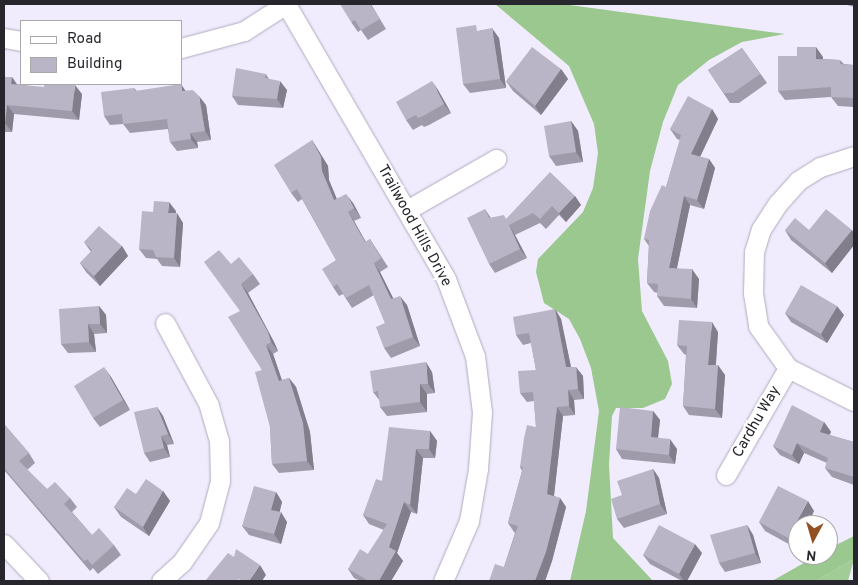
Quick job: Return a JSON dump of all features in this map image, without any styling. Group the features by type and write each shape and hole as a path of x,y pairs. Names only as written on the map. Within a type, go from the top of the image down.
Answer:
{"street":[{"path":"182,48 244,31 286,4"},
{"name":"Trailwood Hills Drive","path":"286,4 446,279 475,356 482,412 478,469 469,521 443,581"},
{"path":"4,38 20,40"},
{"path":"854,156 820,167 798,181 761,229 754,252 752,293 758,326 788,368 854,401"},
{"path":"407,210 496,159"},
{"path":"161,581 182,562 209,523 220,481 219,441 209,405 165,323"},
{"name":"Cardhu Way","path":"726,475 788,368"},
{"path":"4,544 40,581"}],"green space":[{"path":"495,4 562,4 785,34 742,42 709,60 678,85 663,122 650,171 638,259 642,311 668,361 672,384 665,399 643,408 616,408 612,416 609,464 613,538 653,581 570,581 586,511 599,411 591,368 580,339 569,319 544,303 536,272 538,259 583,212 593,188 598,153 594,124 569,66"},
{"path":"854,536 854,559 816,581 772,581 800,565 838,565 838,544"},
{"path":"854,559 848,581 816,581"}],"building":[{"path":"340,4 370,4 380,19 361,30 355,20 351,22"},
{"path":"476,25 477,31 492,28 500,79 463,84 456,28"},
{"path":"532,47 561,69 535,106 506,81"},
{"path":"797,47 816,47 816,59 840,60 840,64 854,65 854,98 831,97 831,87 778,91 778,56 797,56"},
{"path":"742,48 760,74 733,93 724,93 708,70"},
{"path":"236,68 266,74 265,78 280,81 277,99 232,96"},
{"path":"4,77 12,77 11,84 44,87 44,85 75,85 72,111 7,105 4,123"},
{"path":"432,81 444,104 423,116 418,118 416,115 406,120 396,102"},
{"path":"174,85 181,85 182,91 193,90 199,96 205,131 190,133 191,139 170,142 167,119 123,124 122,114 104,116 101,92 134,88 135,91"},
{"path":"688,96 712,109 691,154 709,159 697,200 684,196 669,268 692,269 691,299 657,296 658,284 647,283 649,240 644,239 650,211 662,185 666,187 681,135 670,129"},
{"path":"571,121 576,152 549,156 544,126"},
{"path":"312,140 321,157 322,171 334,200 346,194 354,208 348,212 365,242 370,239 381,258 374,263 391,299 400,296 413,337 384,348 376,327 385,323 369,285 346,298 337,284 333,287 322,269 336,260 297,189 291,193 274,165"},
{"path":"550,172 575,196 559,213 552,206 540,219 533,213 509,225 520,249 489,264 467,218 485,209 489,218 504,215 506,219"},
{"path":"154,201 169,202 168,213 177,213 174,258 156,257 153,250 139,249 142,211 153,212"},
{"path":"826,209 852,230 825,263 785,230 795,218 809,230"},
{"path":"99,226 122,246 94,276 80,263 92,250 84,242"},
{"path":"219,250 231,264 239,257 253,274 241,284 268,332 271,342 266,345 279,381 289,378 303,423 307,461 272,464 270,427 255,372 262,370 228,317 240,311 204,262"},
{"path":"801,285 837,306 821,334 785,313"},
{"path":"99,306 100,324 88,324 89,342 61,344 59,309"},
{"path":"555,309 566,367 576,367 578,389 568,390 569,406 557,407 547,494 560,498 546,552 535,581 489,581 495,564 504,567 518,526 508,523 523,467 520,467 527,425 536,427 533,392 520,393 518,371 536,370 529,333 516,335 513,317"},
{"path":"679,320 712,322 708,365 718,365 715,409 683,406 687,346 677,345"},
{"path":"426,362 428,384 420,384 420,402 380,407 378,391 373,392 370,371"},
{"path":"104,367 123,400 93,418 74,386"},
{"path":"792,405 824,422 820,432 854,442 854,477 825,468 828,458 797,443 792,455 773,446"},
{"path":"157,407 168,434 161,436 164,448 144,453 134,412"},
{"path":"620,407 653,411 651,437 670,439 669,455 616,449"},
{"path":"4,424 29,453 19,461 47,489 55,482 70,498 64,504 92,535 99,528 114,545 92,565 87,559 84,561 4,468"},
{"path":"389,427 430,431 429,449 416,449 410,505 404,502 389,547 396,551 379,581 369,581 348,569 360,549 368,554 387,524 363,515 376,479 382,481"},
{"path":"653,469 660,504 617,519 611,499 622,495 617,481"},
{"path":"146,479 163,491 143,527 114,507 127,488 136,494"},
{"path":"254,486 276,492 271,510 281,512 274,534 242,526"},
{"path":"778,486 808,501 800,515 788,515 788,538 759,522"},
{"path":"659,525 695,544 679,574 643,555"},
{"path":"747,525 755,553 719,563 710,535"},
{"path":"236,549 260,565 249,581 241,581 239,579 237,581 205,581 228,553 234,557"}]}
